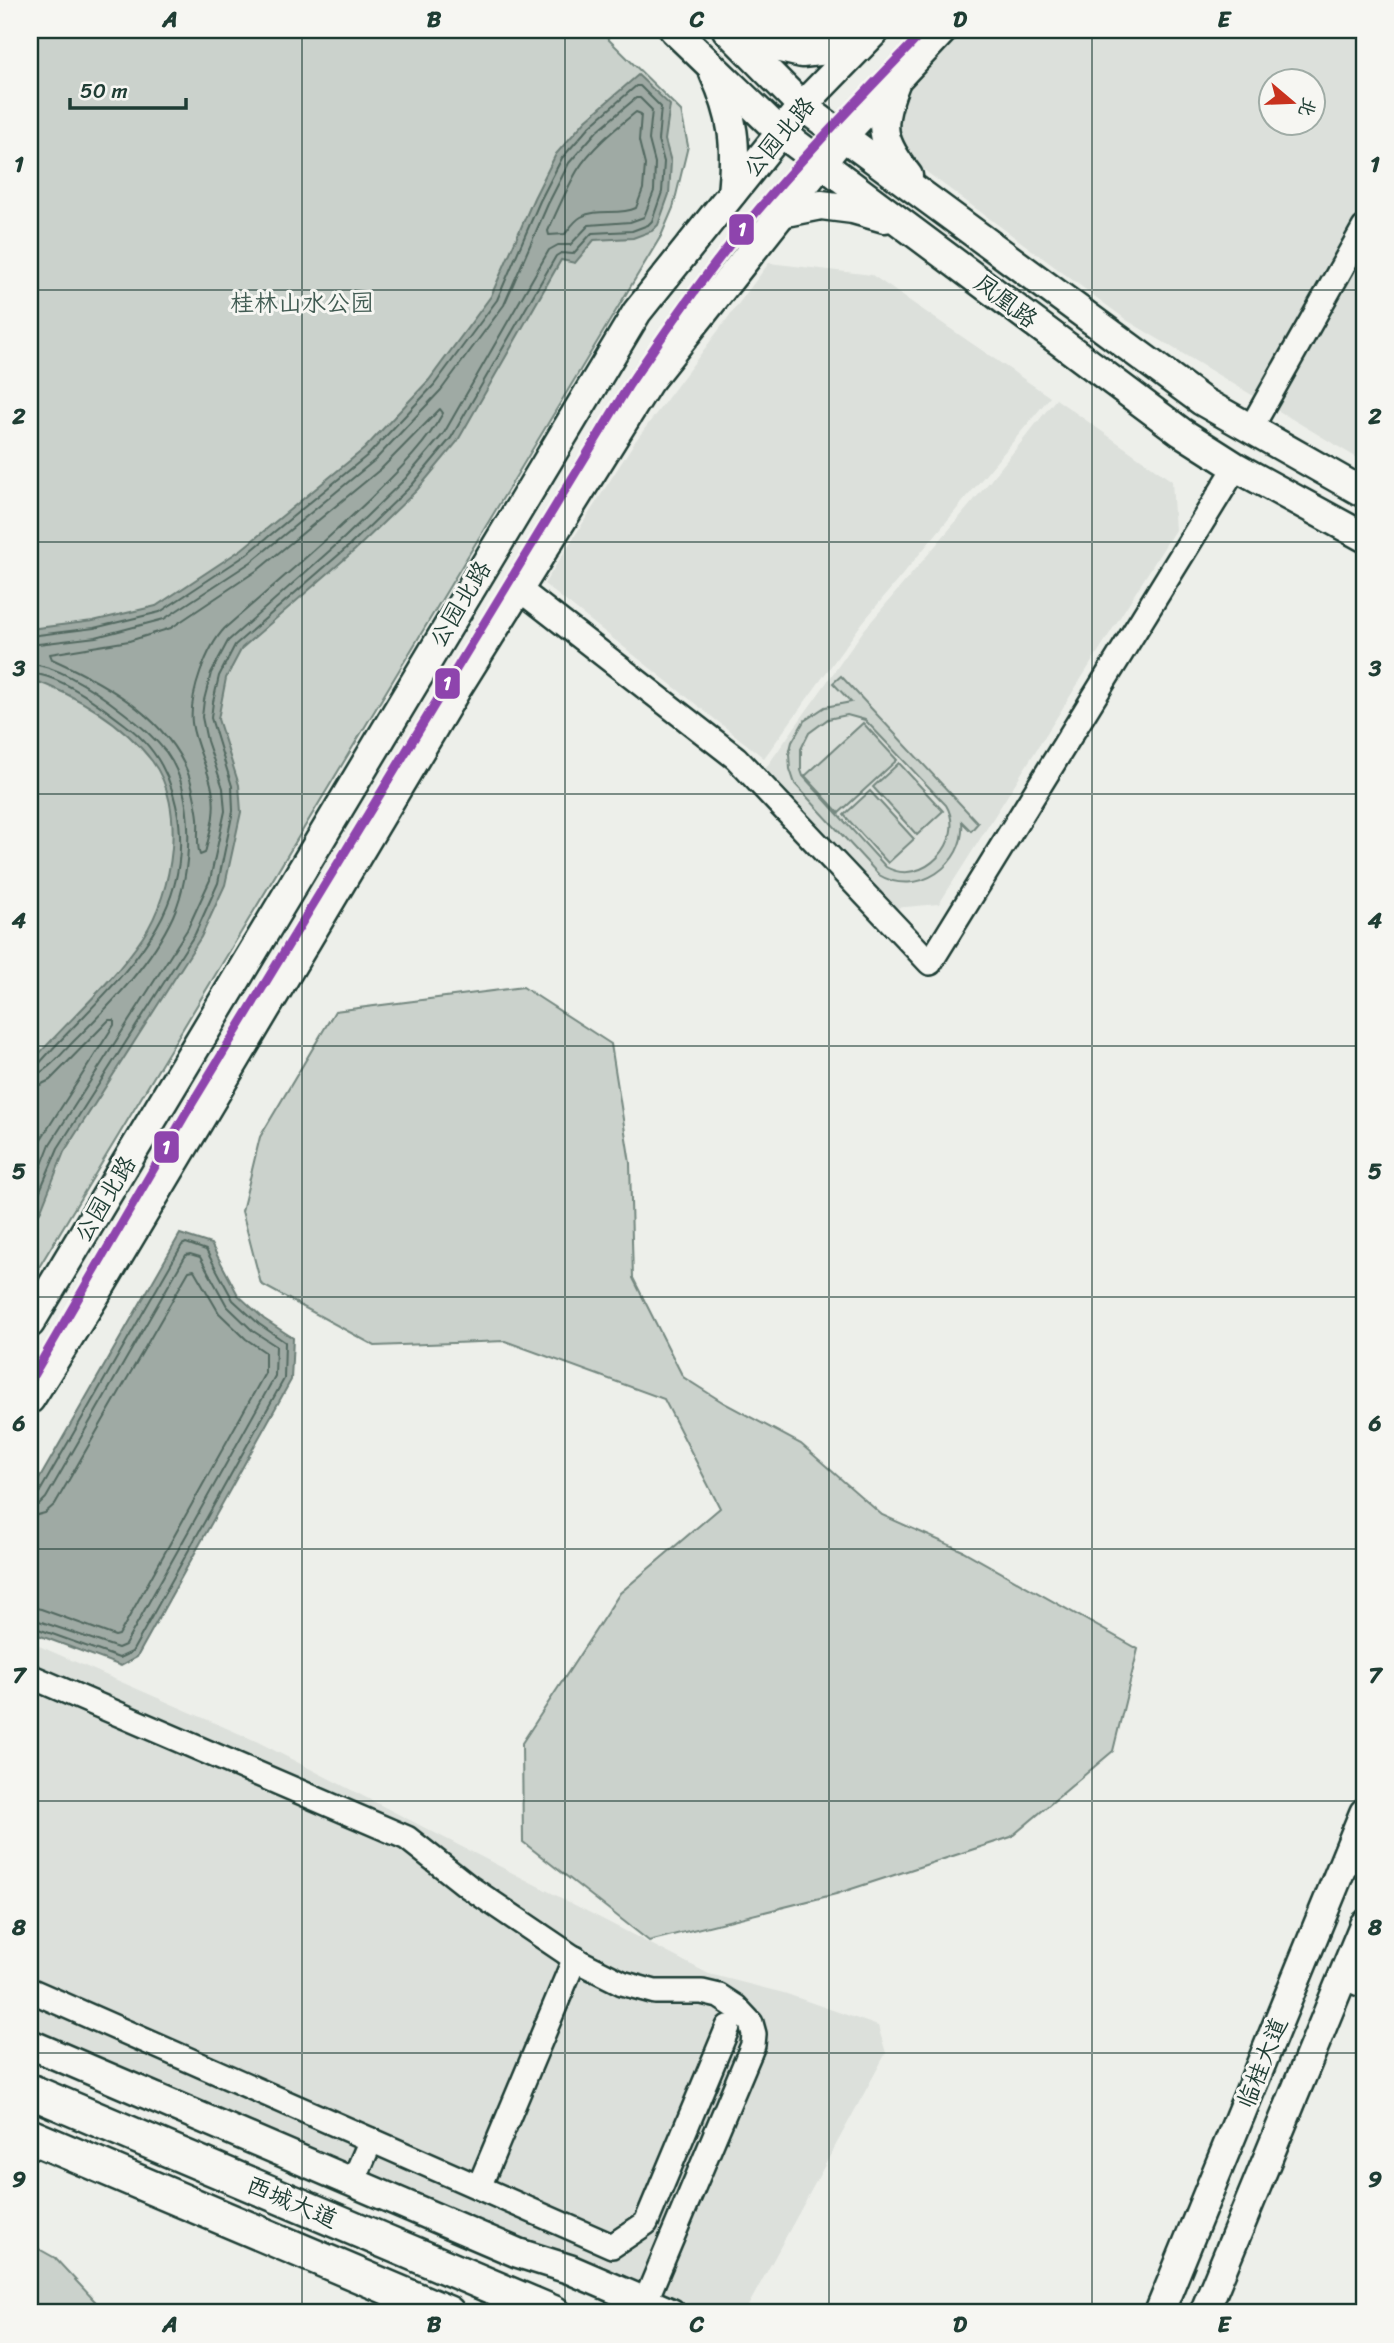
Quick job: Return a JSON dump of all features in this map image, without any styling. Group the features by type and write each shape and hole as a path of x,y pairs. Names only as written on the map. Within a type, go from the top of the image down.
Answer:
{"highway":[{"name":"西城大道","path":"30,2091 554,2313"},
{"name":"西城大道","path":"30,2136 448,2313"}],"main road":[{"name":"凤凰路","path":"674,30 780,132 1181,432 1236,467 1364,537"},
{"path":"731,34 802,53 836,49 866,30"},
{"name":"公园北路","path":"30,1323 637,312 802,106 876,30"},
{"name":"公园北路","path":"30,1399 94,1297 437,722 648,382 842,136 943,30"},
{"name":"凤凰路","path":"731,34 802,106 1202,401 1364,493"},
{"path":"709,64 724,97 734,134 732,193"},
{"path":"896,80 885,106 884,138 895,159 923,195"},
{"path":"781,213 821,205 853,209 902,223"},
{"name":"临桂大道","path":"1159,2313 1364,1813"},
{"name":"临桂大道","path":"1204,2313 1355,1972 1364,1925"},
{"path":"30,2044 518,2253 569,2269 671,2313"}],"street":[{"path":"1258,431 1364,228"},
{"path":"1258,431 1284,394 1364,255"},
{"path":"519,589 736,758 930,963 1236,467"},
{"path":"30,1676 407,1838 469,1886 575,1958 633,1987 668,1993 716,1995 744,2014 751,2023 754,2034 752,2048 645,2302"},
{"path":"479,2187 575,1958"},
{"path":"30,1990 612,2246"},
{"path":"597,2281 612,2246 646,2223 728,2027"},
{"path":"353,2182 371,2140"}],"shaded area":[{"path":"958,30 1364,30 1364,462 1128,321 913,162 900,141 898,117 911,83 927,61"},
{"path":"769,263 872,275 1050,397 863,622 764,758 544,584 634,443"},
{"path":"1056,399 1172,481 1175,530 939,904 894,908 765,769 864,630"},
{"path":"30,1642 256,1741 709,1974 784,1993 878,2026 886,2053 747,2308 731,2313 713,2313 442,2212 30,2026"}],"green space":[{"name":"桂林山水公园","path":"30,30 599,30 681,111 688,146 673,208 661,236 30,1282"},
{"path":"841,676 978,823 971,831 962,822 961,838 948,864 923,880 894,881 879,875 795,784 789,754 792,742 804,721 825,707 851,702 833,683","holes":["847,715 865,720 946,805 951,819 951,832 946,846 927,866 914,871 900,872 886,867 803,776 801,770 801,749 809,733 828,719"]},
{"path":"863,723 897,760 839,813 805,776"},
{"path":"899,763 943,811 917,835 873,787"},
{"path":"870,791 914,839 888,863 844,815"},
{"path":"523,987 611,1044 630,1163 633,1278 683,1377 724,1403 801,1444 882,1515 963,1551 1138,1649 1113,1751 1011,1837 836,1894 649,1941 523,1842 522,1743 620,1593 720,1508 664,1399 505,1341 375,1346 261,1284 242,1211 260,1137 335,1011"},
{"path":"30,2244 55,2258 106,2313 30,2313"}],"water":[{"path":"638,75 670,105 665,140 671,162 669,194 658,225 652,231 633,238 594,240 575,263 561,260 457,442 417,490 355,550 242,648 226,678 218,719 239,785 241,812 225,885 201,937 64,1152 41,1210 30,1227 30,1064 103,987 143,937 162,897 168,874 172,825 170,802 163,780 140,747 97,711 30,679 30,629 93,621 156,606 242,549 364,449 429,380 491,296 556,154 586,120"},
{"path":"180,1234 211,1244 238,1295 264,1319 293,1338 291,1380 137,1657 121,1666 30,1632 30,1495"}],"transit line":[{"name":"1","path":"30,1381 185,1115 629,385 701,282 748,222 813,148 925,30"}]}
